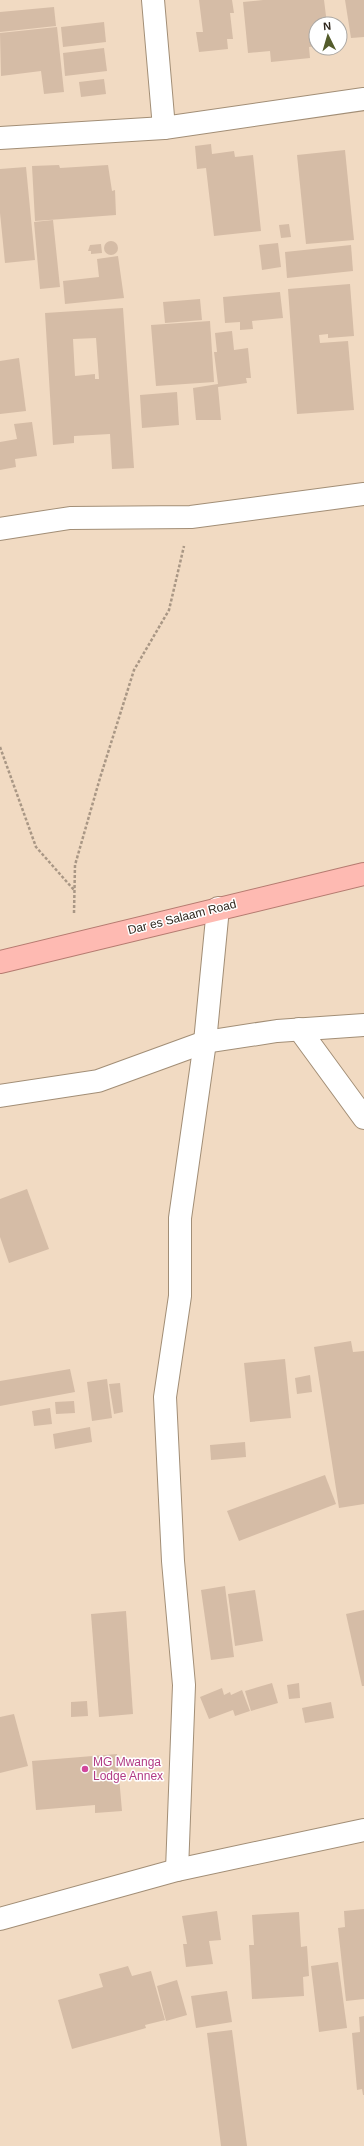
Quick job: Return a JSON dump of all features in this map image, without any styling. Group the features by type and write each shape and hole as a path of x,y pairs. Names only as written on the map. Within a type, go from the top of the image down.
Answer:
{"highway":[{"name":"Dar es Salaam Road","path":"0,962 218,908 364,874"}],"street":[{"path":"153,0 164,128"},
{"path":"0,138 164,128 364,99"},
{"path":"0,529 70,518 191,517 346,498 364,494"},
{"path":"177,1870 184,1685 173,1561 165,1397 180,1296 180,1218 205,1042 218,908"},
{"path":"0,1096 98,1082 205,1042 277,1031 364,1025"},
{"path":"299,1029 364,1118"},
{"path":"0,1918 177,1870 364,1830"}],"path":[{"path":"73,944 75,865 106,757 134,670 169,610 191,517"},
{"path":"0,747 36,847 75,890"}],"building":[{"path":"199,0 232,0 234,13 230,13 233,39 227,39 228,49 199,52 196,32 203,32"},
{"path":"263,0 324,0 326,16 308,16 308,56 310,56 310,58 271,62 270,51 248,53 243,2"},
{"path":"345,0 364,0 364,37 351,38"},
{"path":"54,7 56,26 0,32 0,12"},
{"path":"104,22 106,42 63,47 61,27"},
{"path":"57,27 64,92 44,94 41,71 1,76 0,33"},
{"path":"104,48 107,71 65,76 63,53"},
{"path":"104,79 106,94 81,97 79,82"},
{"path":"211,144 212,154 234,151 235,157 253,155 261,231 214,236 206,168 197,169 195,146"},
{"path":"345,150 354,240 306,244 297,155"},
{"path":"59,165 60,168 108,165 112,191 115,190 116,215 35,221 32,166"},
{"path":"26,167 35,260 5,263 0,213 0,169"},
{"path":"53,220 60,287 40,289 34,222"},
{"path":"289,224 291,237 281,238 279,225"},
{"path":"111,241 116,243 118,248 116,253 111,255 106,253 104,248 106,243"},
{"path":"278,243 281,267 262,270 259,245"},
{"path":"101,244 102,253 91,254 91,251 88,251 90,245"},
{"path":"351,245 353,271 287,278 285,252"},
{"path":"118,256 124,298 65,304 63,281 99,277 97,259"},
{"path":"350,284 354,336 328,338 328,334 319,335 320,343 348,341 354,410 297,414 288,289"},
{"path":"280,292 283,318 252,321 253,329 240,330 240,322 225,323 223,297"},
{"path":"200,299 202,320 165,323 163,302"},
{"path":"123,308 134,468 112,469 110,434 74,436 74,443 53,445 45,313","holes":["96,338 99,379 95,379 95,374 75,376 73,339"]},
{"path":"210,321 214,382 156,386 151,325"},
{"path":"232,331 234,350 248,348 251,378 246,378 247,383 218,387 221,420 196,420 193,388 218,384 214,352 217,352 215,333"},
{"path":"19,358 26,411 0,414 0,361"},
{"path":"177,392 179,425 142,428 140,395"},
{"path":"32,422 37,456 15,459 16,467 0,470 0,442 17,439 14,424"},
{"path":"27,1189 49,1249 9,1263 0,1237 0,1199"},
{"path":"351,1341 353,1352 364,1351 364,1504 339,1508 314,1347"},
{"path":"285,1359 291,1418 250,1422 244,1363"},
{"path":"70,1369 75,1392 0,1406 0,1381"},
{"path":"310,1375 312,1392 297,1394 295,1378"},
{"path":"107,1379 112,1418 92,1421 87,1382"},
{"path":"120,1383 123,1412 114,1414 109,1384"},
{"path":"74,1401 75,1413 56,1414 55,1402"},
{"path":"50,1408 52,1424 34,1426 32,1411"},
{"path":"90,1427 92,1442 55,1449 53,1434"},
{"path":"245,1442 246,1457 211,1460 210,1445"},
{"path":"325,1475 336,1504 239,1541 227,1511"},
{"path":"225,1586 234,1657 211,1660 201,1590"},
{"path":"255,1590 263,1641 235,1646 228,1594"},
{"path":"364,1610 364,1686 362,1686 346,1614"},
{"path":"126,1611 133,1714 99,1717 91,1614"},
{"path":"272,1683 278,1703 251,1711 245,1691"},
{"path":"299,1683 300,1698 289,1699 287,1685"},
{"path":"222,1688 224,1695 230,1692 231,1695 242,1690 250,1711 235,1716 233,1710 209,1719 200,1697"},
{"path":"87,1701 88,1716 71,1717 71,1702"},
{"path":"331,1702 334,1718 305,1723 302,1708"},
{"path":"14,1714 28,1766 0,1773 0,1717"},
{"path":"117,1754 122,1811 95,1813 95,1805 36,1810 32,1761"},
{"path":"364,1909 364,1999 346,2001 338,1928 345,1927 344,1911"},
{"path":"217,1911 221,1940 209,1941 213,1964 186,1967 183,1944 187,1944 182,1916"},
{"path":"299,1912 301,1947 307,1946 309,1976 303,1977 304,1996 252,1999 249,1945 254,1945 252,1915"},
{"path":"338,1962 347,2028 319,2032 311,1966"},
{"path":"128,1966 132,1976 151,1971 165,2020 145,2025 146,2028 72,2049 58,2000 103,1987 99,1974"},
{"path":"177,1980 187,2015 166,2021 157,1986"},
{"path":"227,1991 232,2022 196,2028 191,1996"},
{"path":"364,2016 363,2095 362,2089 357,2090 352,2033 360,2032 359,2017"},
{"path":"232,2030 247,2146 221,2146 207,2033"}],"place":[{"name":"MG Mwanga Lodge Annex","path":"85,1769"}]}
